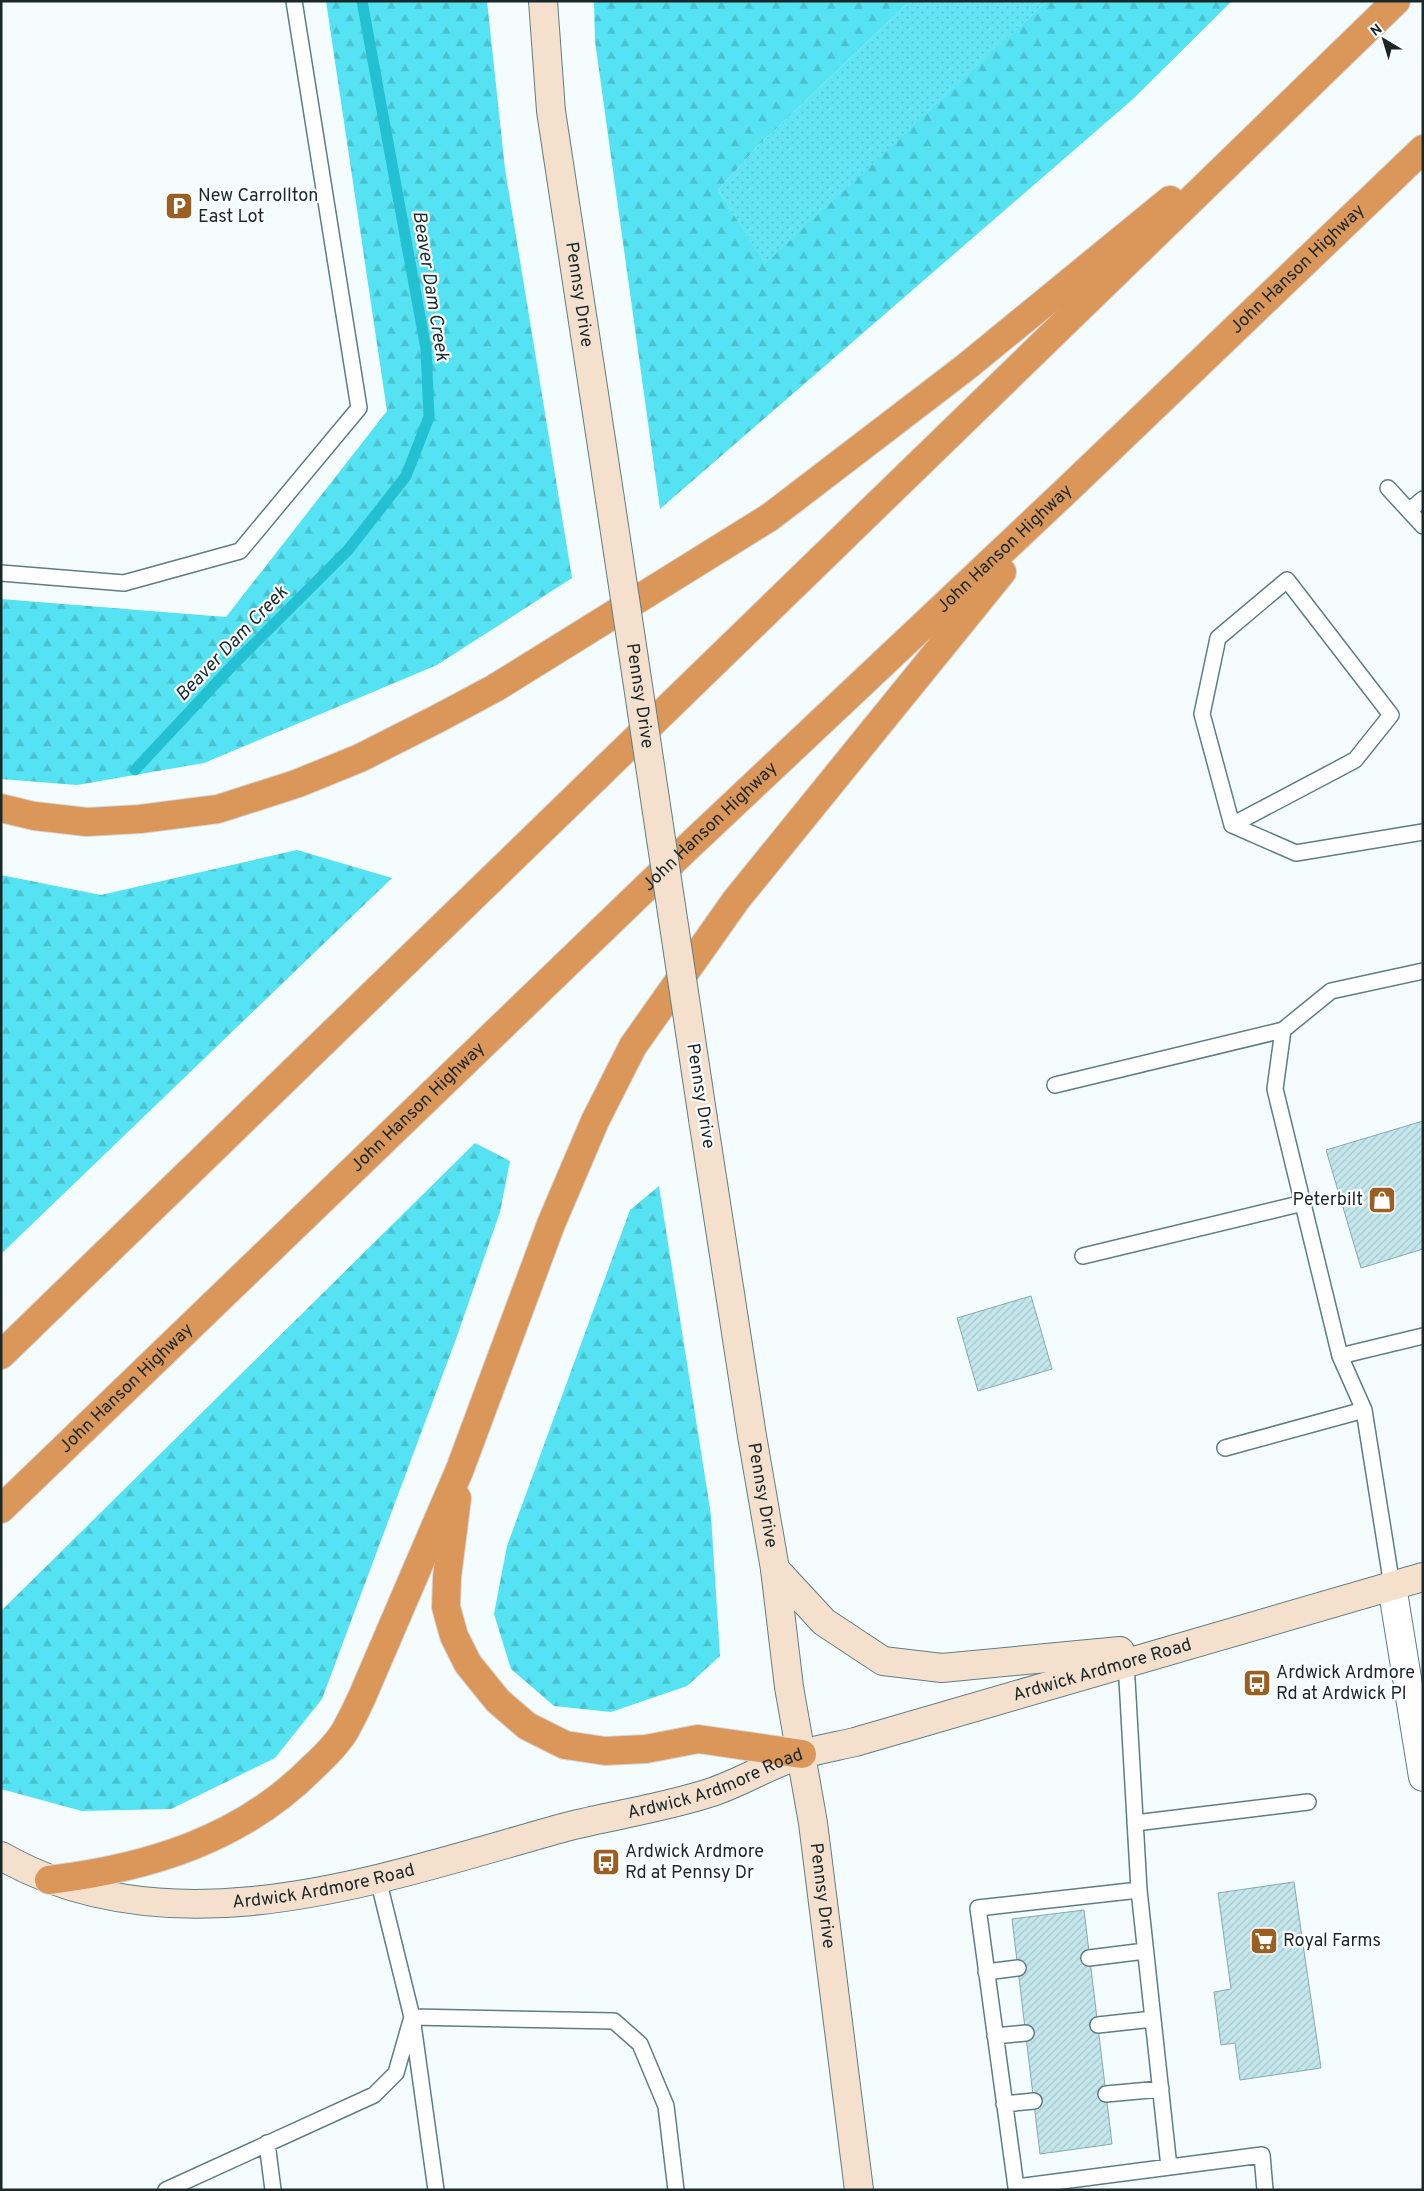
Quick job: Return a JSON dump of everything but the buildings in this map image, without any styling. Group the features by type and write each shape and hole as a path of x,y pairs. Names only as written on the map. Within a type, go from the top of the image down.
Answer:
{"highway":[{"path":"1,1355 1396,1"},
{"path":"1,808 34,816 87,822 140,819 218,809 296,784 360,758 495,688 770,517 966,367 1318,78"},
{"name":"John Hanson Highway","path":"1,1509 686,849 1067,490 1423,149"},
{"path":"49,1880 88,1875 154,1860 224,1833 292,1788 344,1732 362,1697 460,1469 551,1224 595,1121 633,1046 736,900 1067,490"},
{"path":"460,1469 446,1607 454,1636 468,1664 498,1701 527,1726 565,1745 606,1751 646,1749 698,1739 802,1754"}],"main road":[{"name":"Pennsy Drive","path":"543,1 551,111 703,1119 752,1436 775,1568 789,1687 802,1754 859,2190"},
{"path":"775,1568 824,1622 883,1660 942,1668 1185,1645"},
{"name":"Ardwick Ardmore Road","path":"1,1856 49,1880 111,1895 168,1903 229,1904 307,1894 404,1874 568,1827 710,1793 802,1754 855,1742 1423,1577"}],"street":[{"path":"1392,1586 1423,1777"}],"lane":[{"path":"1,573 124,583 240,551 359,408 294,1"},
{"path":"1388,488 1423,526"},
{"path":"1409,511 1423,499"},
{"path":"1287,580 1391,715 1355,760 1232,825 1202,714 1218,638 1287,580"},
{"path":"1232,825 1296,853 1423,832"},
{"path":"1055,1085 1283,1030 1331,991 1423,971"},
{"path":"1283,1030 1275,1089 1340,1356 1364,1410 1392,1586"},
{"path":"1083,1256 1303,1203"},
{"path":"1340,1356 1423,1336"},
{"path":"1225,1448 1364,1410"},
{"path":"1126,1662 1139,1890 1169,2167"},
{"path":"1135,1823 1308,1802"},
{"path":"378,1879 412,2017 436,2190"},
{"path":"1139,1890 978,1908 1015,2189 1262,2155 1265,2190"},
{"path":"1089,1958 1145,1951"},
{"path":"986,1972 1018,1968"},
{"path":"166,2190 374,2094 396,2072 412,2017"},
{"path":"412,2017 614,2021 640,2044 666,2106 676,2190"},
{"path":"1098,2025 1153,2019"},
{"path":"995,2036 1026,2033"},
{"path":"1106,2094 1161,2089"},
{"path":"1004,2104 1034,2101"},
{"path":"267,2143 274,2190"}],"shaded area":[{"path":"910,1 1047,1 765,265 718,190 759,145"}],"green space":[{"path":"326,1 487,1 505,169 572,578 437,665 204,763 77,785 1,779 1,599 226,617 387,411"},
{"path":"594,1 910,1 759,145 718,190 765,264 1047,1 1232,1 1133,99 660,509 595,41"},
{"path":"297,850 392,878 1,1254 1,875 101,895"},
{"path":"475,1143 510,1161 500,1212 456,1339 322,1699 275,1758 171,1809 82,1811 1,1789 1,1611"},
{"path":"659,1186 711,1515 720,1656 687,1686 611,1712 554,1706 511,1669 494,1614 507,1546 630,1210"}],"waterway":[{"name":"Beaver Dam Creek","path":"135,770 232,666 348,550 406,476 429,417 426,349 362,1"}],"place":[{"name":"New Carrollton East Lot","path":"179,206"},
{"name":"Peterbilt","path":"1382,1200"},
{"name":"Ardwick Ardmore Rd at Ardwick Pl","path":"1257,1683"},
{"name":"Ardwick Ardmore Rd at Pennsy Dr","path":"606,1862"},
{"name":"Royal Farms","path":"1264,1941"}]}
